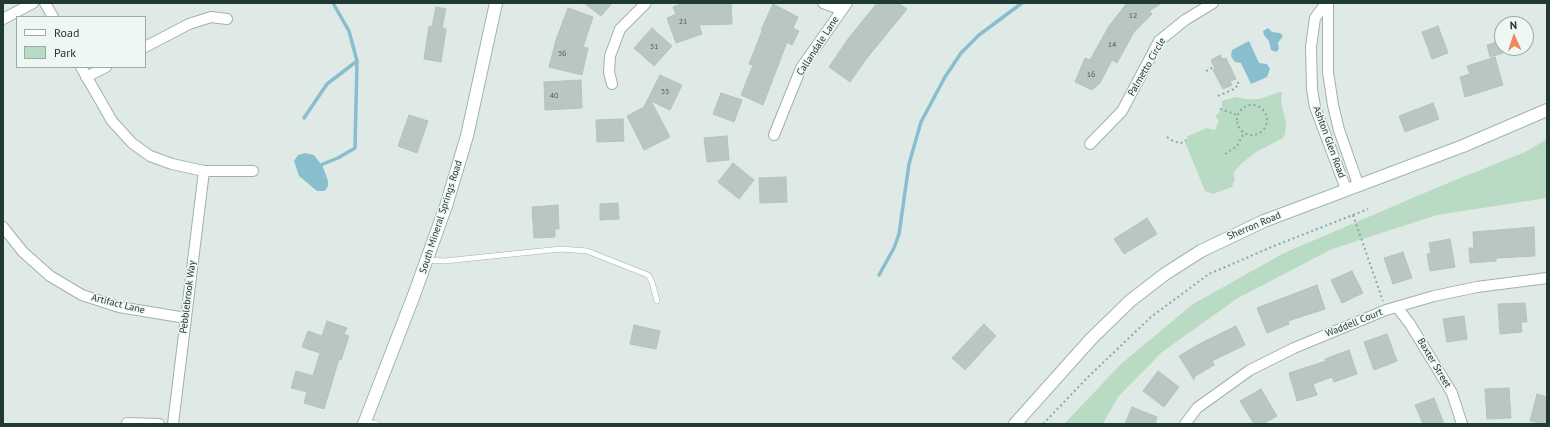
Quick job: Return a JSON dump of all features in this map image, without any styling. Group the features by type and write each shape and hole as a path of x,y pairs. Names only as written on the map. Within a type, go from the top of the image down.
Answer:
{"main road":[{"name":"South Mineral Springs Road","path":"364,423 427,260 446,206 467,136 496,3"},
{"name":"Sherron Road","path":"1015,424 1091,339 1130,301 1165,274 1224,239 1264,221 1358,184 1463,146 1547,110"}],"street":[{"path":"3,19 33,3"},
{"path":"45,3 52,16"},
{"path":"612,84 609,72 610,56 620,29 646,3"},
{"path":"823,3 844,6"},
{"name":"Palmetto Circle","path":"1090,144 1122,110 1159,41 1185,20 1213,3"},
{"name":"Ashton Glen Road","path":"1327,3 1328,72 1333,105 1339,130 1358,184"},
{"name":"Ashton Glen Road","path":"1327,3 1315,18 1311,47 1312,89 1315,107 1346,189"},
{"name":"Callandale Lane","path":"774,135 801,68 844,6"},
{"path":"146,46 189,24 212,17 227,19"},
{"path":"82,68 112,121 132,143 150,156 172,164 204,171 253,171"},
{"path":"86,77 104,68"},
{"name":"Pebblebrook Way","path":"172,424 204,171"},
{"name":"Artifact Lane","path":"3,227 23,252 50,276 82,295 119,307 186,318"},
{"name":"Waddell Court","path":"1185,424 1197,408 1250,370 1294,348 1386,310 1434,296 1477,287 1547,278"},
{"name":"Baxter Street","path":"1397,307 1410,324 1452,393 1462,424"},
{"path":"127,423 159,424"}],"lane":[{"path":"427,260 444,261 561,250 587,251 648,275 652,282 657,301"},
{"path":"364,423 377,424"}],"path":[{"path":"1206,71 1214,67"},
{"path":"1218,96 1234,89 1239,84 1237,81"},
{"path":"1248,105 1264,108 1268,117 1266,126 1259,134 1254,136 1244,134 1238,126 1238,115 1243,107 1248,105"},
{"path":"1220,109 1238,115"},
{"path":"1266,126 1270,128"},
{"path":"1225,154 1237,146 1244,134"},
{"path":"1167,137 1173,141 1181,143 1186,140"},
{"path":"1043,424 1096,368 1151,317 1209,274 1281,243 1368,209"},
{"path":"1353,215 1386,310"}],"green space":[{"path":"1282,92 1281,102 1286,122 1285,134 1283,138 1256,152 1242,163 1233,173 1235,179 1232,187 1213,194 1205,191 1185,142 1188,136 1207,128 1215,130 1219,120 1215,117 1222,109 1222,101 1235,97 1259,99"},
{"path":"1547,139 1547,198 1437,215 1332,249 1238,298 1162,352 1118,397 1103,424 1064,424 1121,364 1193,304 1284,253 1525,152"}],"water":[{"path":"1268,28 1272,32 1280,33 1283,36 1278,43 1279,49 1276,52 1271,50 1269,41 1264,35 1263,31"},
{"path":"1249,41 1259,63 1267,64 1270,69 1267,77 1251,84 1241,63 1235,62 1231,56 1232,50"},
{"path":"305,153 314,155 323,167 328,181 328,186 325,191 317,191 299,176 294,161 298,155"}],"building":[{"path":"584,3 612,3 601,16"},
{"path":"683,3 731,3 732,24 699,25 702,34 676,43 667,18 676,14 673,7"},
{"path":"877,3 898,3 907,9 867,58 850,82 829,67 848,39"},
{"path":"1127,3 1162,3 1149,11 1152,14 1134,32 1117,63 1112,60 1100,83 1092,90 1075,82 1085,58 1090,60 1109,26"},
{"path":"773,4 798,17 793,28 799,31 792,45 787,42 763,105 741,95 753,65 749,64 762,31 761,30"},
{"path":"436,7 446,9 442,28 446,29 441,62 424,59 429,26 432,27"},
{"path":"568,8 593,17 583,47 588,48 582,75 549,67 556,40"},
{"path":"1438,26 1448,53 1432,59 1422,32"},
{"path":"652,28 672,46 654,66 634,48"},
{"path":"1494,43 1494,56 1490,57 1487,45"},
{"path":"1220,55 1222,59 1226,58 1236,79 1230,81 1232,85 1223,89 1213,70 1215,69 1211,60"},
{"path":"1495,57 1503,85 1465,97 1460,77 1470,74 1467,66"},
{"path":"660,75 682,85 670,110 651,101 670,137 644,150 627,116 644,107"},
{"path":"581,80 582,108 545,110 544,82"},
{"path":"721,93 742,100 734,122 713,114"},
{"path":"1433,103 1439,119 1405,132 1399,116"},
{"path":"409,115 428,121 417,153 398,146"},
{"path":"623,119 624,141 597,142 596,120"},
{"path":"727,136 729,160 707,162 704,138"},
{"path":"733,163 754,180 739,199 718,182"},
{"path":"786,177 787,202 760,203 759,178"},
{"path":"618,203 619,219 600,220 600,204"},
{"path":"558,205 559,229 555,229 555,237 534,238 532,207"},
{"path":"1147,218 1157,234 1124,254 1114,239"},
{"path":"1534,227 1535,256 1496,258 1496,261 1470,263 1469,248 1474,248 1473,232"},
{"path":"1450,239 1455,267 1430,271 1427,254 1431,253 1429,243"},
{"path":"1403,252 1412,278 1393,284 1384,258"},
{"path":"1352,271 1363,293 1342,303 1331,280"},
{"path":"1317,285 1325,309 1288,321 1289,324 1267,333 1257,308"},
{"path":"1525,303 1527,322 1521,322 1522,332 1500,334 1498,304"},
{"path":"1464,316 1467,339 1447,342 1443,319"},
{"path":"327,321 347,328 344,334 349,336 341,360 339,359 324,409 304,403 307,392 291,388 296,371 313,376 320,353 302,347 308,331 322,336"},
{"path":"984,324 996,336 965,370 952,358"},
{"path":"634,325 660,331 656,349 630,344"},
{"path":"1236,326 1245,345 1212,361 1214,365 1194,377 1194,380 1179,356 1201,343"},
{"path":"1387,334 1397,361 1374,370 1364,342"},
{"path":"1349,350 1357,374 1334,382 1332,377 1313,384 1317,395 1297,401 1289,373 1326,361 1325,359"},
{"path":"1158,371 1179,387 1164,407 1143,391"},
{"path":"1509,388 1511,418 1487,419 1485,389"},
{"path":"1261,389 1277,416 1263,424 1254,424 1240,401"},
{"path":"1537,394 1547,397 1547,424 1530,421"},
{"path":"1434,398 1444,424 1423,424 1415,405"},
{"path":"1132,407 1157,417 1155,424 1125,424"}],"waterway":[{"path":"318,166 338,158 355,148 357,61 349,31 333,3"},
{"path":"879,275 894,248 899,234 909,164 921,122 945,77 961,53 979,35 1022,3"},
{"path":"304,118 327,84 357,61"}]}
